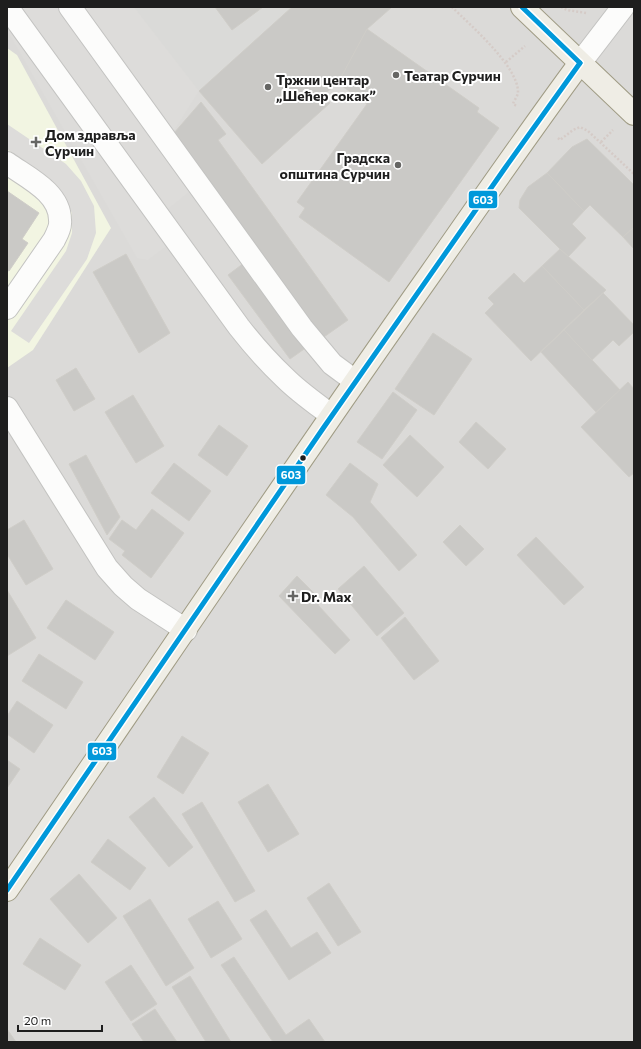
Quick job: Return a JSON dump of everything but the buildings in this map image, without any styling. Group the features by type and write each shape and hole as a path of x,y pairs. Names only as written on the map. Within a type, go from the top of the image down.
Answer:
{"main road":[{"path":"522,7 634,114"},
{"path":"7,890 186,630 331,415 533,126 580,63"}],"street":[{"path":"7,7 239,328 285,378 301,393 331,415"},
{"path":"70,7 310,338 332,364 355,381"},
{"path":"580,63 623,7"},
{"path":"7,163 41,186 51,196 58,206 60,220 59,229 54,240 7,308"},
{"path":"7,408 107,568 123,586 138,599 186,630"}],"shaded area":[{"path":"7,7 634,7 634,1042 7,1042"},
{"path":"7,7 134,7 199,91 170,137 201,182 168,209 185,232 148,260 137,258 7,30"},
{"path":"134,7 292,7 199,91"},
{"name":"Дом здравља Сурчин","path":"7,48 17,55 111,228 33,350 7,368"},
{"path":"7,124 66,164 81,181 94,206 96,233 87,259 29,343 11,331 66,251 72,233 72,213 63,195 49,178 7,149"}],"transit line":[{"name":"603","path":"522,7 580,63"},
{"name":"603","path":"7,890 324,427 580,63"}],"place":[{"name":"Театар Сурчин","path":"396,75"},
{"name":"Тржни центар „Шећер сокак”","path":"268,87"},
{"name":"Дом здравља Сурчин","path":"36,142"},
{"name":"Градска општина Сурчин","path":"398,165"},
{"name":"Dr. Max","path":"293,596"}]}
